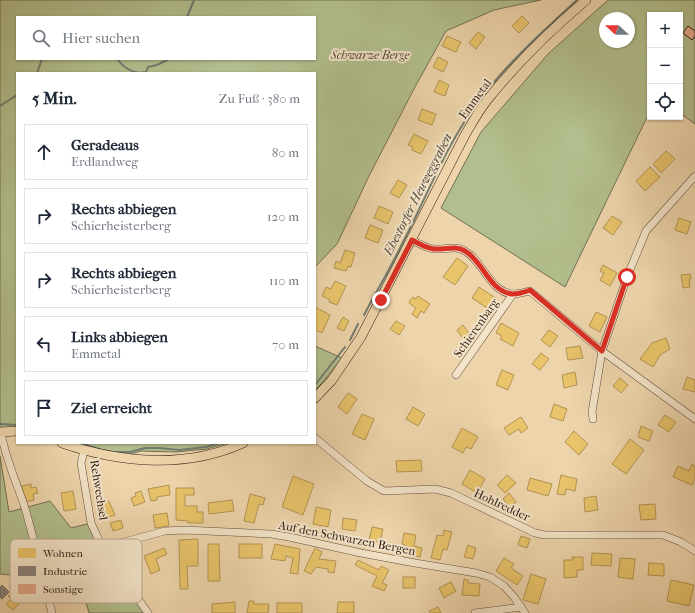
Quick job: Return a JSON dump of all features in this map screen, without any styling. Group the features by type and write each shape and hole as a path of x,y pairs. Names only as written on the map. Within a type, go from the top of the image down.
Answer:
{"main road":[{"name":"Emmetal","path":"316,397 332,380 361,337 465,135 488,99 550,33 586,0"},
{"path":"1,432 16,432"},
{"path":"65,444 84,451 123,459 170,460 205,456 233,448 241,444"}],"street":[{"path":"593,419 592,412 602,351 627,277 646,231 695,176"},
{"path":"412,240 424,247 436,249 459,248 466,251 483,269 492,282 504,292 513,294 530,290 602,351 695,418"},
{"name":"Schierenbarg","path":"456,374 513,294"},
{"path":"1,432 3,444 33,539"},
{"name":"Hohlredder","path":"316,439 367,481 384,491 436,489 451,493 535,533 545,535 663,535 682,542 695,551"},
{"name":"Rehwechsel","path":"84,451 81,463 91,522 99,539"},
{"name":"Auf den Schwarzen Bergen","path":"135,539 165,531 184,530 271,534 289,537 361,553 490,576 504,586 523,610"},
{"path":"50,603 52,613"},
{"name":"Rehwechsel","path":"141,603 148,613"},
{"path":"475,613 523,610"}],"green space":[{"name":"Schwarze Berge","path":"0,0 541,0 494,10 446,31 370,174 337,244 316,266 316,72 16,72 16,428 0,428"},
{"path":"608,0 695,0 695,124 683,115 683,12 647,12 647,117 565,287 441,208 481,132 548,54"},
{"path":"316,346 342,358 316,389"},
{"path":"78,444 224,444 207,449 176,452 141,451 128,455"},
{"path":"0,456 9,512 50,501 71,528 91,523 98,539 10,539 10,575 0,574"},
{"path":"86,603 141,603 148,613 89,613"}],"building: Wohnen":[{"path":"522,16 529,23 519,33 512,26"},
{"path":"478,32 485,37 476,49 469,43"},
{"path":"447,36 461,42 456,52 442,46"},
{"path":"438,57 448,62 443,72 433,67"},
{"path":"439,80 449,85 445,96 434,92"},
{"path":"422,109 436,114 432,125 418,120"},
{"path":"414,134 428,141 421,154 412,150 413,147 408,145"},
{"path":"666,151 675,159 661,173 653,164"},
{"path":"650,167 660,177 645,191 636,181"},
{"path":"398,180 407,185 399,198 390,193"},
{"path":"379,206 393,212 388,224 374,218"},
{"path":"612,216 622,222 613,235 603,228"},
{"path":"679,218 691,222 687,234 675,230"},
{"path":"370,225 383,230 378,243 365,238"},
{"path":"345,250 355,253 351,267 348,266 346,271 334,268 336,261 340,263"},
{"path":"457,258 468,266 455,285 443,277"},
{"path":"603,265 617,273 610,286 600,280 604,273 600,271"},
{"path":"690,274 690,287 683,288 681,275"},
{"path":"335,281 346,286 337,305 329,302 330,300 322,296 326,287 331,289"},
{"path":"479,287 497,299 490,310 472,298"},
{"path":"418,296 430,304 424,313 421,311 417,318 412,314 416,308 409,302 413,297 416,299"},
{"path":"316,308 330,315 322,333 316,330"},
{"path":"596,312 607,317 600,332 589,326"},
{"path":"343,317 349,321 344,331 337,328"},
{"path":"396,321 405,326 399,335 390,329"},
{"path":"501,323 519,333 513,346 500,339 502,336 496,333"},
{"path":"463,325 470,335 464,340 457,330"},
{"path":"549,330 558,336 550,347 541,340"},
{"path":"666,338 670,349 660,355 653,367 640,359 652,343"},
{"path":"580,346 583,358 568,360 566,348"},
{"path":"541,353 549,359 540,370 532,364"},
{"path":"502,370 514,375 508,390 496,385"},
{"path":"575,372 577,385 564,388 562,375"},
{"path":"687,377 695,380 695,392 683,389"},
{"path":"620,378 628,385 621,393 613,386"},
{"path":"348,393 357,399 347,414 338,407"},
{"path":"554,404 567,409 563,421 550,417"},
{"path":"413,407 425,414 418,426 406,419"},
{"path":"362,414 374,419 365,440 352,434"},
{"path":"665,415 676,422 669,432 658,425"},
{"path":"521,417 528,428 521,433 519,429 509,435 504,428"},
{"path":"641,426 653,431 649,441 638,437"},
{"path":"462,428 478,437 471,449 466,447 463,453 452,447"},
{"path":"574,431 588,444 579,455 565,442"},
{"path":"630,439 644,450 626,474 612,464"},
{"path":"421,460 422,471 397,472 396,461"},
{"path":"692,464 695,466 695,478 692,485 673,477 678,466 689,471"},
{"path":"470,470 485,479 477,493 462,484"},
{"path":"507,475 516,483 505,493 497,485"},
{"path":"561,475 577,479 575,491 566,489 565,495 557,494"},
{"path":"293,476 314,484 303,515 282,507"},
{"path":"530,478 552,484 548,496 527,490"},
{"path":"31,484 31,488 36,487 38,493 33,494 34,500 25,502 22,486"},
{"path":"169,485 170,495 157,497 157,500 151,501 148,489"},
{"path":"176,488 194,488 194,495 185,495 185,506 197,506 197,512 203,512 203,523 188,523 188,521 176,520"},
{"path":"73,491 76,509 64,511 61,493"},
{"path":"141,491 145,502 134,506 131,498 136,496 135,493"},
{"path":"509,493 516,502 510,507 503,499"},
{"path":"250,494 265,498 263,505 259,504 254,523 244,521"},
{"path":"596,496 598,510 585,512 584,498"},
{"path":"232,500 234,511 209,514 208,503"},
{"path":"109,501 115,515 103,519 99,508 104,506 103,503"},
{"path":"655,504 656,519 641,520 639,505"},
{"path":"316,507 331,510 328,527 313,524"},
{"path":"167,513 169,526 155,528 153,515"},
{"path":"343,518 357,520 355,531 342,529"},
{"path":"121,520 123,528 113,531 110,523"},
{"path":"372,527 383,529 380,542 369,540"},
{"path":"444,530 452,532 447,550 443,549 440,560 431,558 437,535 443,536"},
{"path":"404,533 416,535 414,546 422,548 420,557 406,554 407,546 402,544"},
{"path":"521,536 530,539 527,548 518,545"},
{"path":"198,539 198,566 187,566 188,589 180,589 179,540"},
{"path":"208,544 219,544 220,581 208,581"},
{"path":"239,544 262,544 262,558 239,558"},
{"path":"275,544 300,549 298,574 290,573 293,558 286,556 285,561 271,559"},
{"path":"468,545 476,548 473,559 464,557"},
{"path":"164,548 167,554 156,559 160,570 151,574 144,556"},
{"path":"315,548 322,552 319,559 336,561 334,573 328,572 328,569 316,567 311,574 304,571"},
{"path":"592,553 612,554 611,566 591,565"},
{"path":"572,557 583,557 583,570 577,570 577,577 564,578 564,560 573,560"},
{"path":"504,558 514,564 511,568 523,576 517,585 496,571"},
{"path":"620,558 635,559 633,579 618,577"},
{"path":"358,560 379,570 381,566 389,570 382,583 387,585 384,591 372,586 377,576 355,565"},
{"path":"649,563 664,564 664,576 648,575"},
{"path":"531,574 546,579 538,604 523,600"},
{"path":"403,577 415,577 415,588 403,588"},
{"path":"464,579 468,580 468,583 480,584 479,596 462,595"},
{"path":"671,580 694,585 689,606 667,601"},
{"path":"451,582 456,591 444,598 439,588"},
{"path":"10,600 10,603 20,603 13,610 6,604"},
{"path":"249,601 254,601 254,604 269,604 268,613 247,613"},
{"path":"235,602 235,613 212,613 212,604"},
{"path":"338,602 354,602 354,613 337,613"},
{"path":"277,603 302,603 302,613 277,613"},
{"path":"438,607 441,613 430,613 429,611"}],"building: Industrie":[{"path":"2,585 9,592 2,599 0,597 0,588"}],"building: Sonstige":[{"path":"688,26 695,31 695,36 692,40 683,33"}],"waterway":[{"path":"187,16 194,0"},
{"name":"Ehestorfer Heuweggraben","path":"364,315 399,250 444,157 473,109 509,65 577,0"},
{"path":"37,72 42,60"},
{"path":"118,60 133,72"},
{"path":"146,72 148,67 157,65 167,60"},
{"path":"0,106 16,96"},
{"name":"Ehestorfer Heuweggraben","path":"350,340 358,324"},
{"name":"Ehestorfer Heuweggraben","path":"316,384 345,347"},
{"name":"Ehestorfer Heuweggraben","path":"0,424 16,425"},
{"name":"Ehestorfer Heuweggraben","path":"83,444 99,449"},
{"name":"Ehestorfer Heuweggraben","path":"117,452 130,452 145,448 179,450 206,447 216,444"}],"route":[{"path":"381,300 412,240 424,247 429,248 459,248 466,251 483,269 492,282 504,292 513,294 530,290 602,351 627,277"}]}
